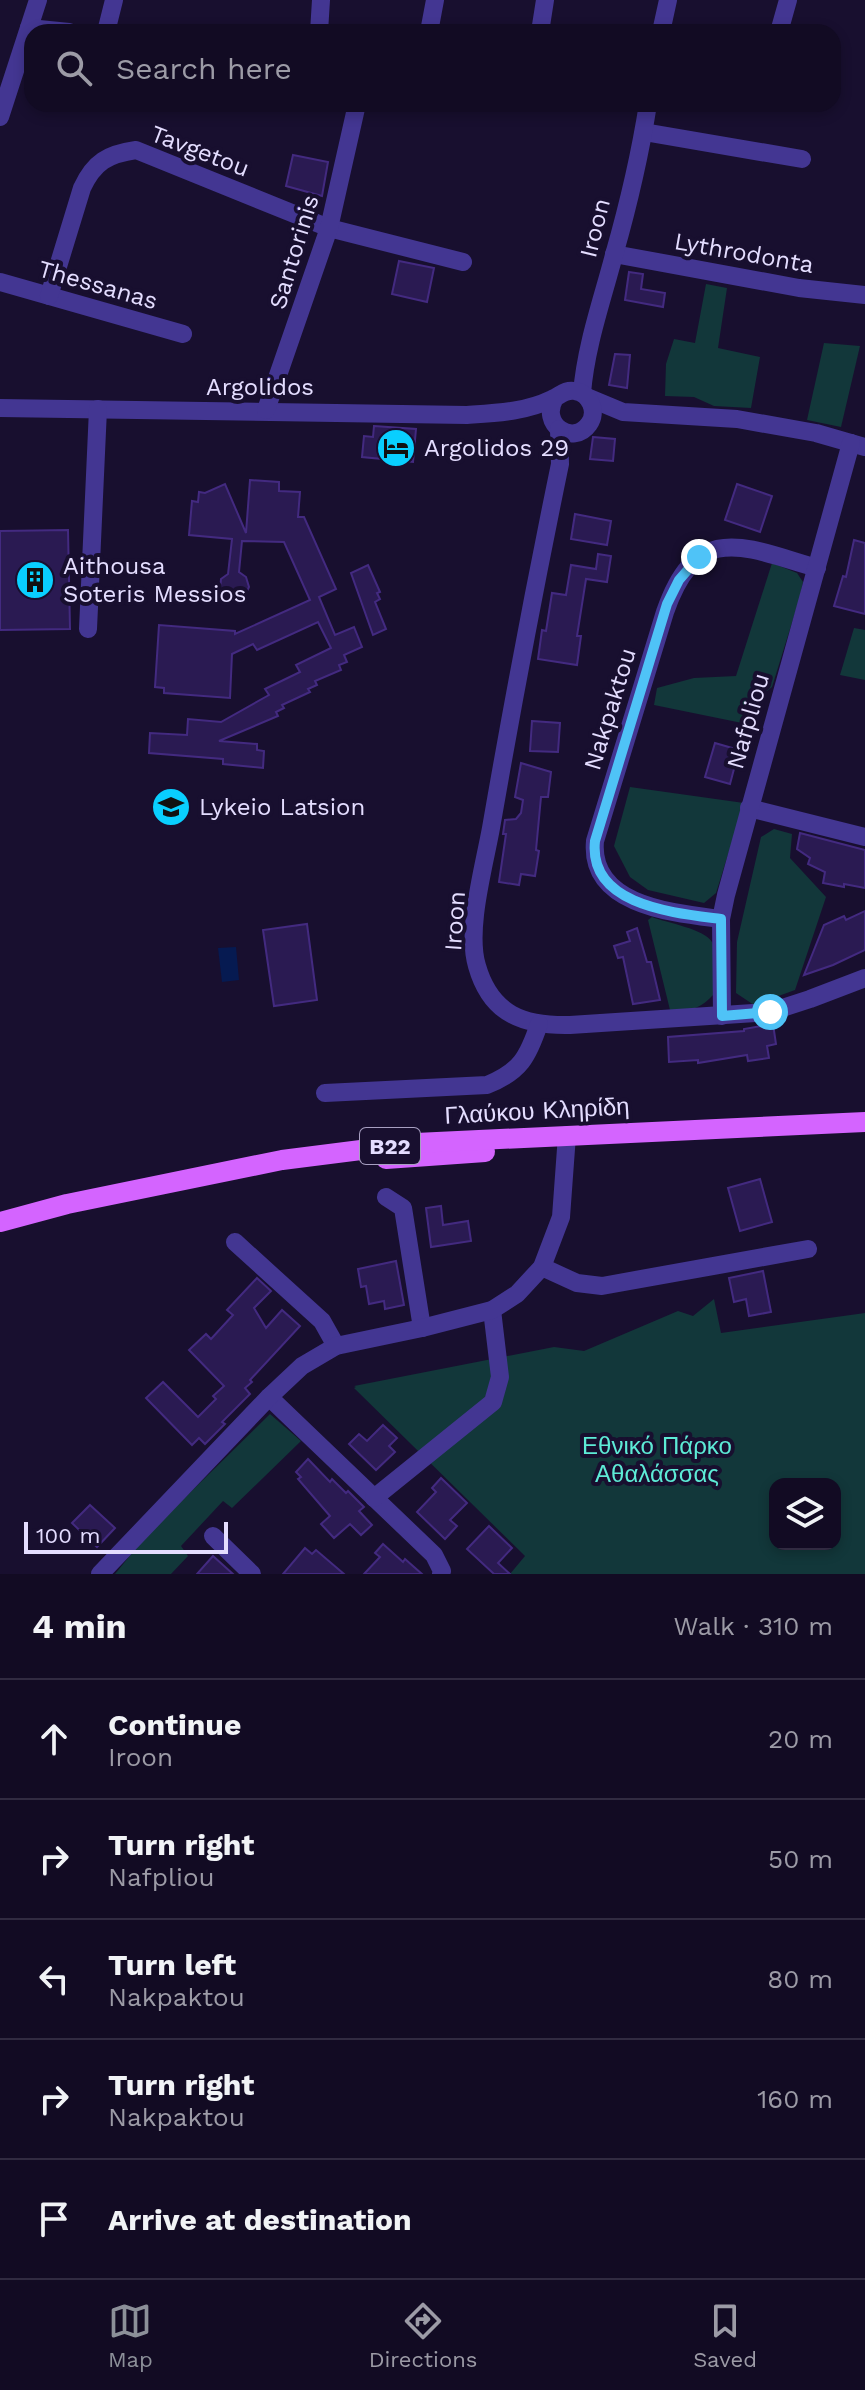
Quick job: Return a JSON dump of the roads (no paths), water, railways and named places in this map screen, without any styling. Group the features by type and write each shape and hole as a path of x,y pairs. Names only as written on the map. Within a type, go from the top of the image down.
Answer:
{"main road":[{"name":"Γλαύκου Κληρίδη","path":"0,1222 67,1204 215,1175 567,1142 865,1122"},
{"name":"Γλαύκου Κληρίδη","path":"567,1142 865,1135"}],"street":[{"path":"30,24 38,0"},
{"path":"108,24 114,0"},
{"path":"320,24 321,0"},
{"path":"430,24 435,0"},
{"path":"541,24 545,0"},
{"path":"663,24 668,0"},
{"path":"781,24 788,0"},
{"path":"0,117 4,90 24,40"},
{"name":"Santorinis","path":"266,410 329,228 355,112"},
{"name":"Iroon","path":"573,395 614,254 647,112"},
{"path":"644,132 802,159"},
{"name":"Tavgetou","path":"49,296 86,181 99,162 120,152 136,150 329,228 463,262"},
{"name":"Lythrodonta","path":"614,254 799,288 865,295"},
{"name":"Thessanas","path":"0,282 183,334"},
{"path":"573,395 593,410 584,428"},
{"path":"623,412 584,428 565,432 555,424 551,404 573,395 623,412 737,419 816,433 858,445"},
{"name":"Argolidos","path":"0,408 433,415 518,411 573,395"},
{"path":"88,629 98,409"},
{"name":"Argolidos","path":"518,411 555,424"},
{"name":"Iroon","path":"555,424 560,464 506,741 473,941 475,963 483,982 492,997 514,1016 539,1024 570,1025 770,1012 865,978"},
{"name":"Iroon","path":"560,464 584,428"},
{"name":"Nafpliou","path":"722,1016 721,919 817,568 858,445"},
{"name":"Nakpaktou","path":"721,919 670,910 617,892 597,869 595,841 670,596 683,574 704,553 730,546 746,547 817,568"},
{"path":"749,808 865,837"},
{"path":"325,1093 487,1085 518,1067 527,1055 539,1024"},
{"path":"100,1574 302,1366 336,1346 492,1310 517,1294 542,1267 561,1217 567,1142"},
{"path":"386,1197 403,1208 422,1328"},
{"path":"235,1242 322,1321 336,1346"},
{"path":"542,1267 577,1283 602,1286 808,1249"},
{"path":"374,1498 493,1402 500,1377 492,1310"},
{"path":"269,1397 434,1555 441,1574"},
{"path":"213,1536 252,1574"}],"place":[{"name":"Argolidos 29","path":"396,448"},
{"name":"Aithousa Soteris Messios","path":"35,580"},
{"name":"Lykeio Latsion","path":"171,807"}],"park label":[{"name":"Εθνικό Πάρκο Αθαλάσσας","path":"657,1460"}]}
